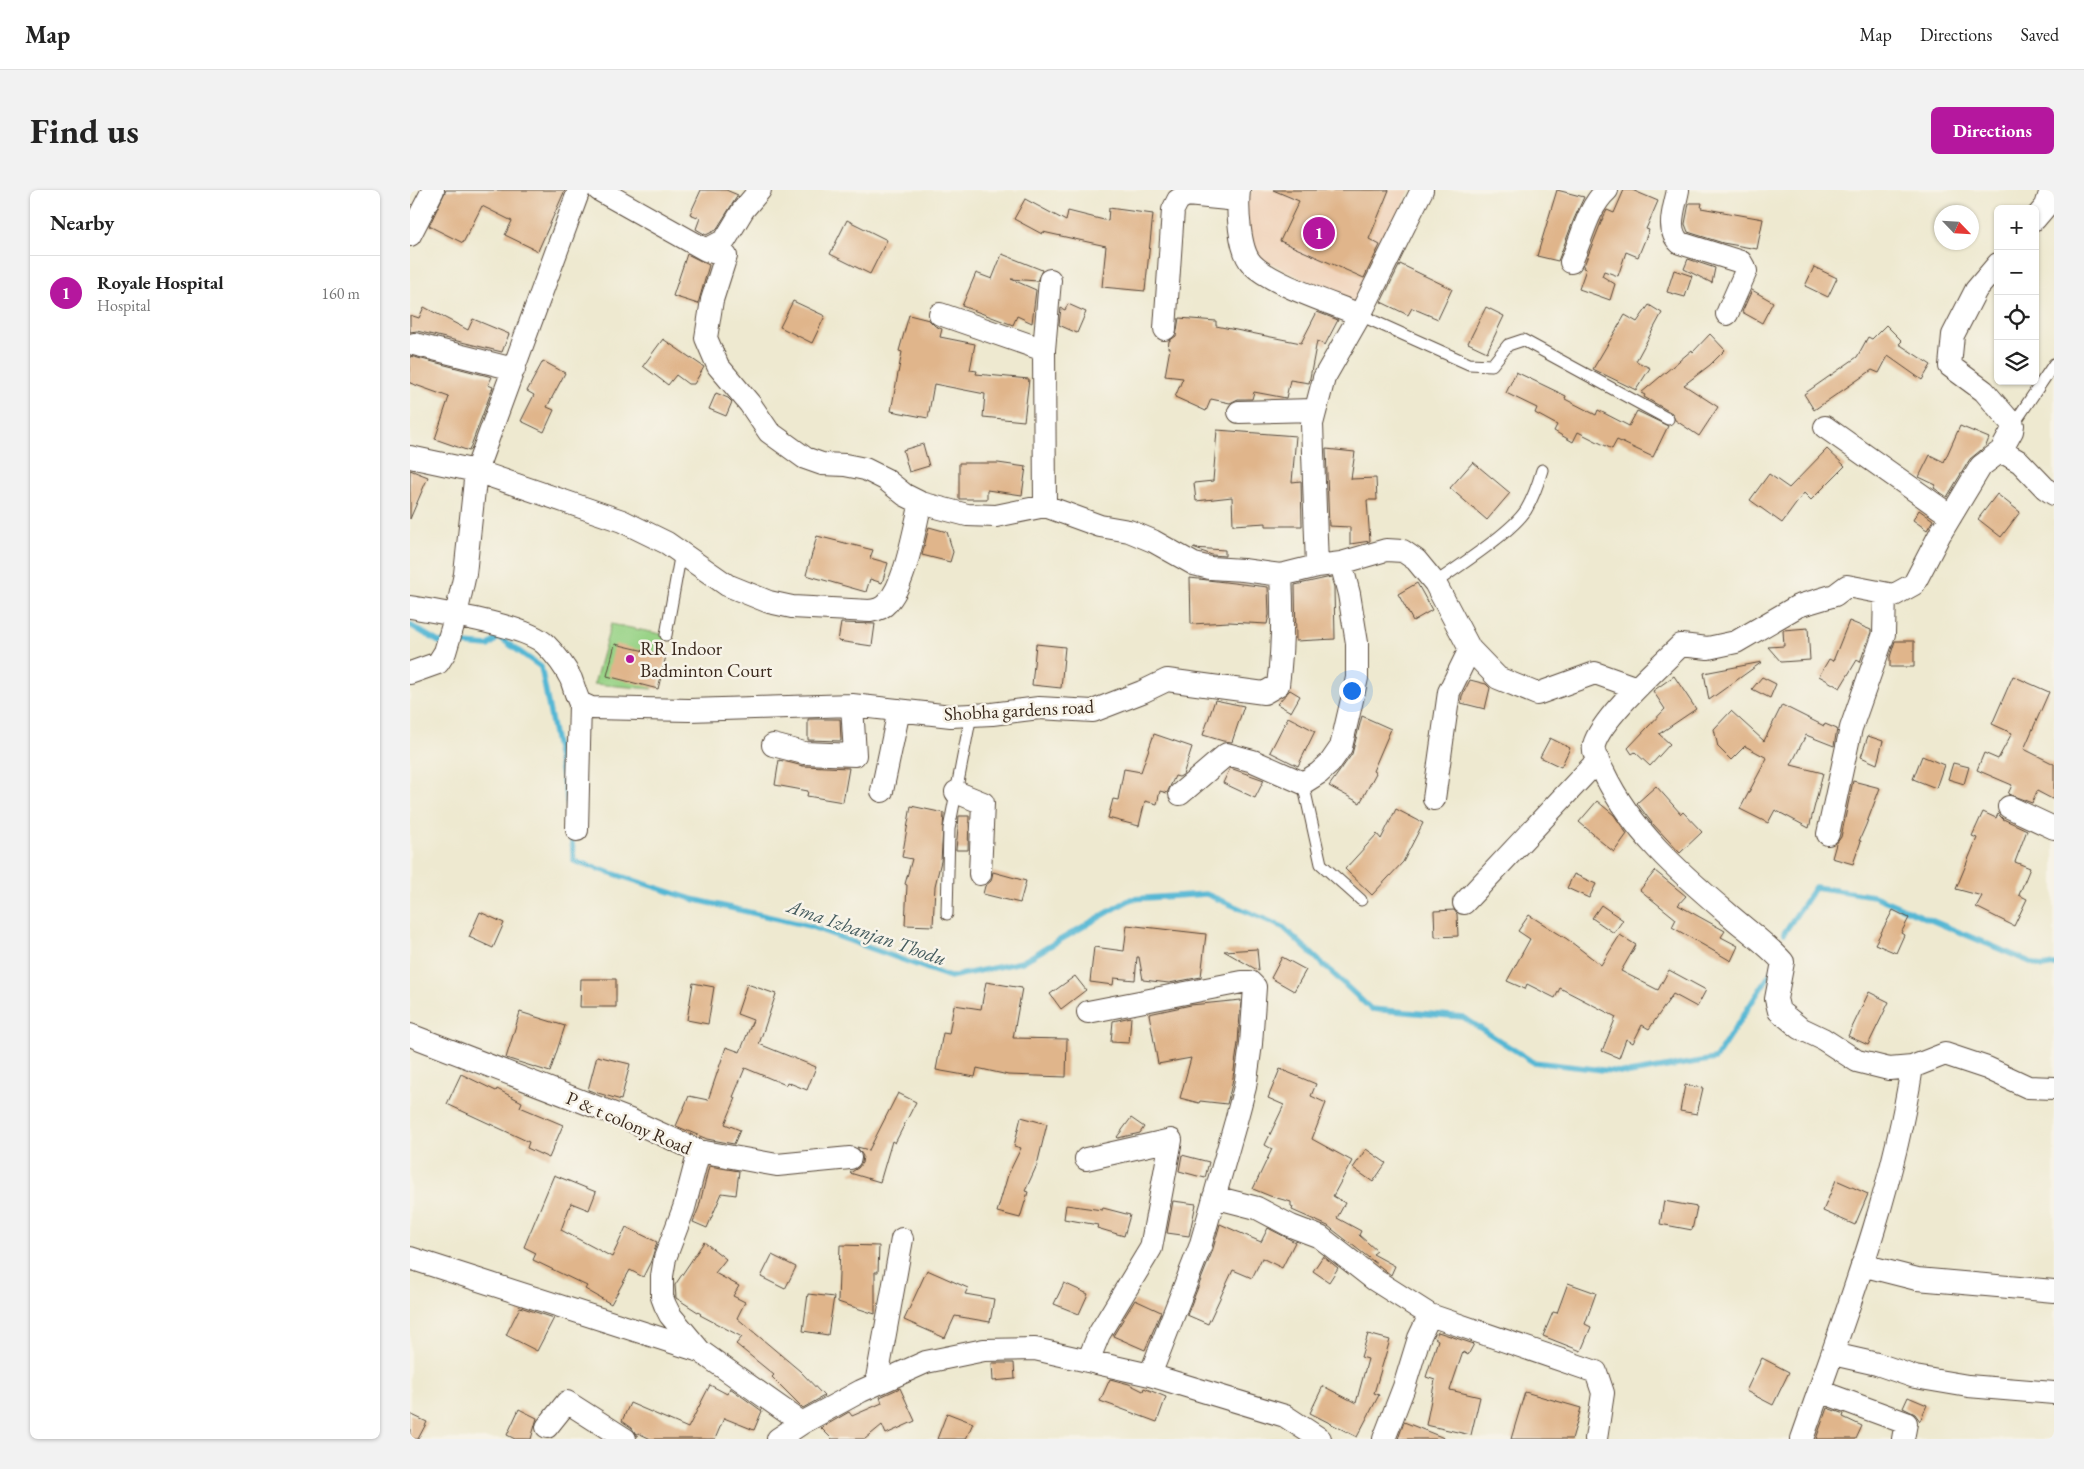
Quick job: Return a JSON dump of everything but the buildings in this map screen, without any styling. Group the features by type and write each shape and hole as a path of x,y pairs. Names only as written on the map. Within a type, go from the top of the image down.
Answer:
{"street":[{"path":"410,235 433,190"},
{"path":"410,673 438,663 445,652 454,623 465,574 476,471 580,190"},
{"path":"599,190 706,250 726,256 712,300 706,338 718,366 750,404 769,432 805,458 822,464 845,465 865,469 885,479 905,495 967,516 996,516 1045,506 1100,526 1129,531 1153,541 1194,564 1210,568 1281,575 1317,566 1341,563 1386,550 1402,551 1416,560 1436,583 1470,650 1498,678 1537,694 1595,673 1637,688"},
{"path":"706,250 725,240 743,210 760,190"},
{"path":"1317,566 1312,424 1315,410 1324,378 1360,315 1422,190"},
{"path":"1571,262 1588,217 1600,196 1607,190"},
{"path":"1678,190 1671,229 1674,238 1680,243 1742,262 1745,266 1746,271 1727,314"},
{"path":"2039,214 2046,206 2052,190"},
{"path":"1165,329 1174,210 1178,200 1187,195 1239,195 1243,249 1252,264 1272,279 1360,315"},
{"path":"1994,269 1976,290 1954,335 1950,366 1984,391 2013,425 2012,431 2002,451 1981,466 1914,584 1894,595 1847,586 1835,595 1798,606 1736,642 1708,648 1681,645 1637,688 1600,731 1594,747 1614,794 1653,846 1698,888 1770,948 1783,962 1776,999 1779,1011 1793,1023 1857,1061 1889,1069 1912,1067 1944,1054 1987,1068 2028,1088 2054,1088"},
{"path":"1045,506 1044,350 1050,280"},
{"path":"940,314 1044,350"},
{"path":"414,344 514,369"},
{"path":"1239,412 1315,410"},
{"path":"1825,427 1951,516"},
{"path":"2002,451 2020,462 2045,488 2054,494"},
{"path":"410,457 476,471 622,521 667,542 728,585 769,602 792,607 875,610 887,604 899,582 921,502"},
{"path":"1180,794 1227,754 1253,761 1304,782 1319,773 1330,763 1340,747 1357,678 1357,643 1349,594 1341,563"},
{"name":"Shobha gardens road","path":"580,703 591,708 689,710 852,705 951,716 1039,708 1093,711 1167,680 1264,693 1278,685 1283,620 1281,575"},
{"path":"1828,834 1851,728 1884,634 1885,594"},
{"path":"410,607 454,623 518,630 542,642 566,671 580,703 577,830"},
{"path":"1434,800 1450,692 1470,650"},
{"path":"773,745 804,753 854,755 852,705"},
{"path":"882,791 899,710"},
{"path":"1464,903 1598,760"},
{"path":"956,792 983,803 980,874"},
{"path":"2009,807 2054,828"},
{"path":"1088,1012 1242,982 1250,982 1255,987 1251,1044 1245,1087 1200,1247 1150,1375"},
{"name":"P & t colony Road","path":"410,1034 630,1120 699,1151 684,1208 665,1258 662,1276 662,1297 670,1315 700,1351 802,1422"},
{"path":"1802,1439 1850,1306 1888,1181 1912,1067"},
{"path":"1086,1159 1171,1140 1151,1248 1099,1334 1088,1361"},
{"path":"699,1151 777,1165 850,1158"},
{"path":"1214,1197 1257,1208 1290,1226 1320,1237 1375,1280 1430,1315 1596,1372 1603,1393 1596,1439"},
{"path":"876,1384 902,1239"},
{"path":"410,1258 700,1351"},
{"path":"1862,1265 1917,1279 2054,1291"},
{"path":"1384,1439 1404,1387 1419,1338 1430,1315"},
{"path":"778,1439 802,1422 876,1384 926,1362 984,1350 1035,1350 1150,1375 1285,1416 1320,1439"},
{"path":"1832,1354 1877,1364 1915,1377 1950,1383 2054,1393"},
{"path":"1819,1392 1906,1423 1903,1439"},
{"path":"547,1427 568,1402 625,1439"}],"lane":[{"path":"1360,315 1469,364 1492,365 1508,345 1523,340 1668,419"},
{"path":"2013,425 2054,364"},
{"path":"1436,583 1499,536 1519,518 1529,503 1542,470"},
{"path":"666,635 681,552"},
{"path":"947,914 949,829 971,715"},
{"path":"1304,782 1321,864 1361,900"}],"shaded area":[{"path":"1252,190 1410,190 1354,304 1258,257 1242,210"}],"green space":[{"name":"RR Indoor Badminton Court","path":"611,624 666,635 652,689 594,684"}],"waterway":[{"name":"Ama Izhanjan Thodu","path":"410,625 439,642 443,642"},
{"name":"Ama Izhanjan Thodu","path":"453,643 488,646 499,637 541,667 568,806"},
{"name":"Ama Izhanjan Thodu","path":"571,833 574,861 692,899 809,926 950,977 1022,962 1131,899 1206,894 1283,927 1371,1009 1463,1017 1533,1062 1629,1073 1715,1059 1772,971"},
{"name":"Ama Izhanjan Thodu","path":"1784,933 1815,887 1874,896 2042,967 2054,965"}],"place":[{"name":"Royale Hospital","path":"1319,233"},
{"name":"RR Indoor Badminton Court","path":"630,659"}]}
